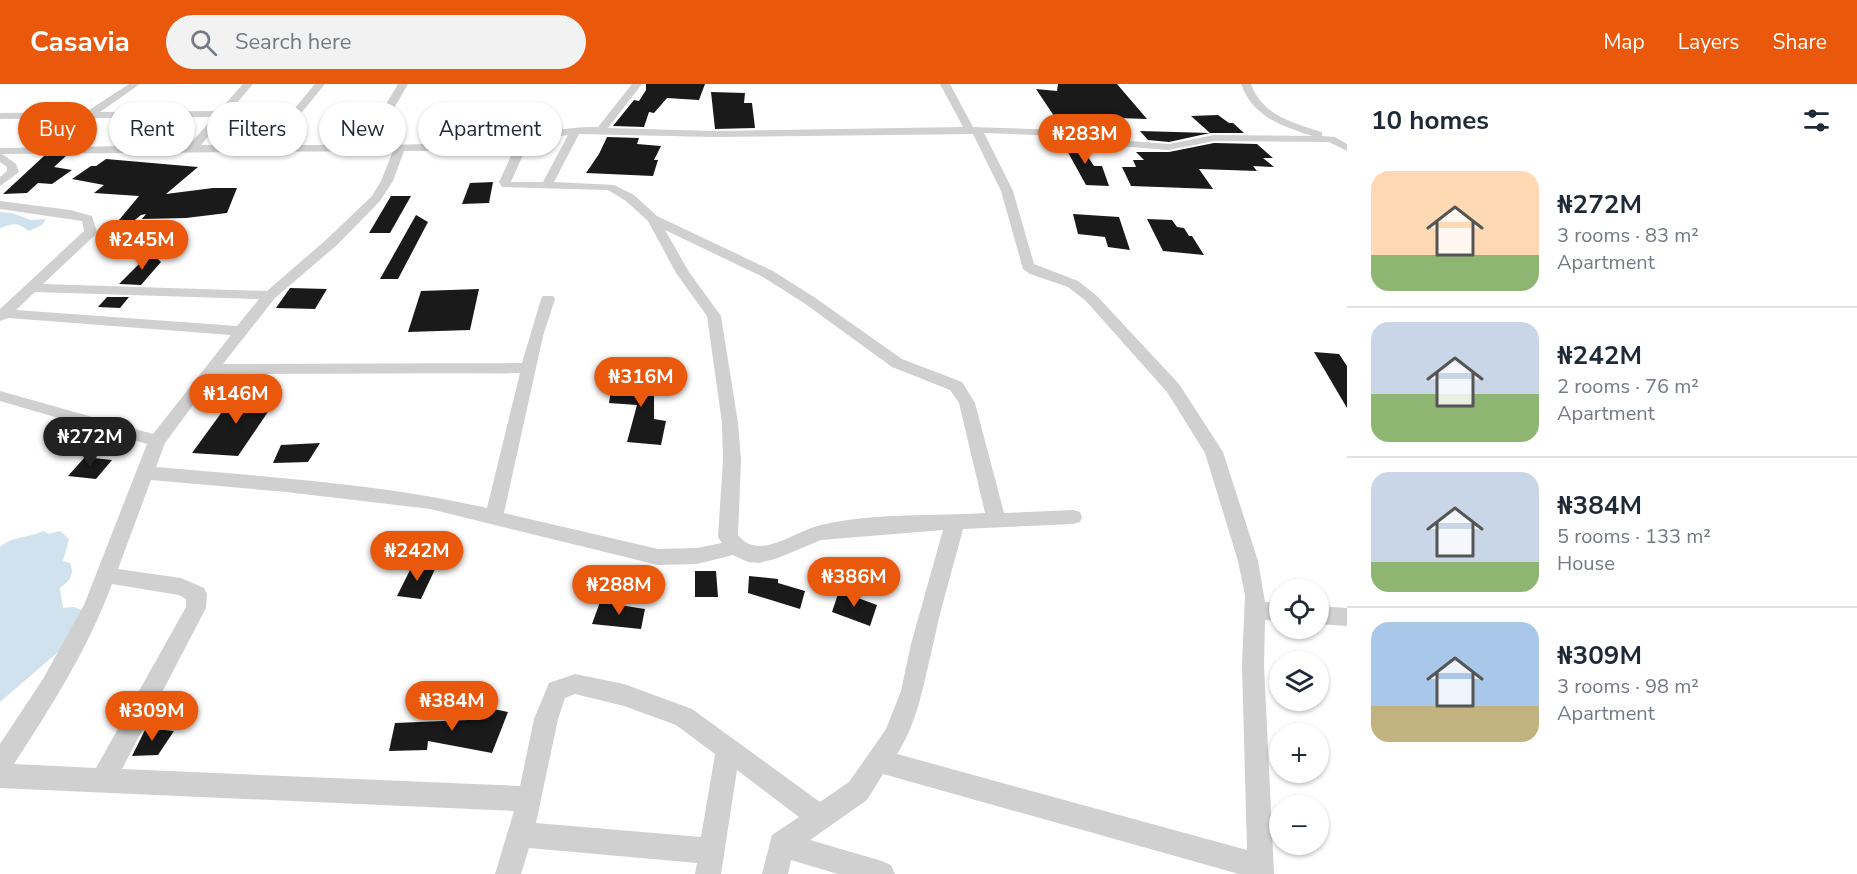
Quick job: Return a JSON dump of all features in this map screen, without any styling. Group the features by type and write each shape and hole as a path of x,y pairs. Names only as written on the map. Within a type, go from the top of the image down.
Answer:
{"street":[{"path":"97,110 135,84"},
{"path":"232,102 248,84"},
{"path":"305,102 320,84"},
{"path":"393,102 403,84"},
{"path":"601,130 638,84"},
{"path":"878,761 1261,870 1253,665 1256,595 1248,561 1214,452 1173,388 1091,298 1073,284 1035,271 1028,266 1007,191 945,84"},
{"path":"1246,84 1248,93 1268,113 1347,148"},
{"path":"97,115 207,114"},
{"path":"0,116 18,116"},
{"path":"562,132 601,130 714,134 973,129 1059,134 1117,143 1169,147 1214,138 1331,139"},
{"path":"547,185 576,130"},
{"path":"195,145 207,131"},
{"path":"0,151 109,149"},
{"path":"0,765 51,686 93,608 157,441 210,369 270,295 332,242 376,198 387,181 396,156"},
{"path":"517,156 505,182 511,186 610,187 630,198 653,219 768,274 809,300 897,363 956,386 967,403 996,520"},
{"path":"0,157 12,166 13,172 0,183"},
{"path":"0,205 70,214 88,219 91,232 2,315"},
{"path":"653,219 683,273 714,316 730,423 732,460 728,537 734,547 744,554 759,556 790,546 813,534 853,527 1072,517"},
{"path":"31,288 270,295"},
{"path":"494,517 529,368 548,299"},
{"path":"2,315 242,331"},
{"path":"210,369 529,368"},
{"path":"0,396 157,441"},
{"path":"145,473 286,484 430,502 658,557 692,558 713,555 734,547"},
{"path":"775,874 781,844 858,791 895,736 912,691 922,644 955,522"},
{"path":"102,781 196,608 197,594 181,586 105,575"},
{"path":"1255,610 1269,611"},
{"path":"1329,616 1347,617"},
{"path":"508,874 530,799 546,719 557,690 574,684 624,695 684,717 820,817"},
{"path":"520,834 710,862 728,749"},
{"path":"0,776 530,799"},
{"path":"781,844 882,874"}],"water":[{"path":"0,212 12,213 31,220 46,219 42,225 29,231 16,224 0,228"},
{"path":"43,531 49,534 60,531 69,539 63,561 70,563 72,571 68,580 60,588 63,608 74,607 84,611 65,646 0,702 0,547 10,541"}],"building":[{"path":"646,84 705,84 699,100 667,98 654,113 649,112 644,127 613,126 634,100 639,101 646,90"},
{"path":"1058,84 1117,84 1147,119 1088,117 1097,129 1062,128 1036,89 1057,91"},
{"path":"711,92 745,93 744,103 752,103 755,128 715,129"},
{"path":"1218,115 1229,123 1233,123 1244,133 1210,133 1191,116"},
{"path":"1140,131 1210,133 1169,142 1148,140"},
{"path":"607,137 639,138 637,144 661,146 654,160 658,160 653,176 586,173"},
{"path":"1060,138 1078,142 1094,166 1102,166 1109,186 1086,185"},
{"path":"1214,143 1257,144 1273,158 1263,158 1274,167 1253,166 1257,171 1199,169 1213,189 1131,186 1122,167 1136,167 1133,160 1144,160 1136,152 1169,152"},
{"path":"44,156 66,156 54,167 72,170 52,184 38,183 27,193 3,194"},
{"path":"106,159 198,167 166,194 213,188 237,188 227,213 186,218 142,219 146,214 141,215 120,232 114,226 139,196 94,193 104,185 72,179"},
{"path":"493,182 489,203 462,204 470,183"},
{"path":"391,196 411,196 390,233 369,233"},
{"path":"1073,214 1119,217 1130,250 1108,247 1105,237 1078,234"},
{"path":"416,215 428,222 398,279 380,279"},
{"path":"1147,219 1172,220 1177,227 1184,228 1189,236 1192,236 1204,255 1163,251"},
{"path":"151,252 161,262 141,285 119,284"},
{"path":"290,288 327,289 315,309 276,308"},
{"path":"479,289 470,330 408,332 421,291"},
{"path":"107,297 129,297 120,308 98,307"},
{"path":"1314,352 1339,354 1347,366 1347,408"},
{"path":"649,363 654,364 654,419 666,421 661,445 627,442 637,405 609,403 612,383 644,379"},
{"path":"235,394 278,397 238,456 192,453"},
{"path":"320,443 308,462 273,463 281,445"},
{"path":"85,457 112,460 96,479 68,476"},
{"path":"413,564 436,567 421,599 397,596"},
{"path":"695,571 716,571 718,597 695,597"},
{"path":"749,576 778,579 778,583 805,591 800,609 748,593"},
{"path":"839,591 877,605 870,626 832,612"},
{"path":"600,602 645,609 641,629 592,624"},
{"path":"474,705 508,712 492,753 428,741 427,750 389,751 395,723 468,720"},
{"path":"146,728 174,731 158,755 132,756"}]}
